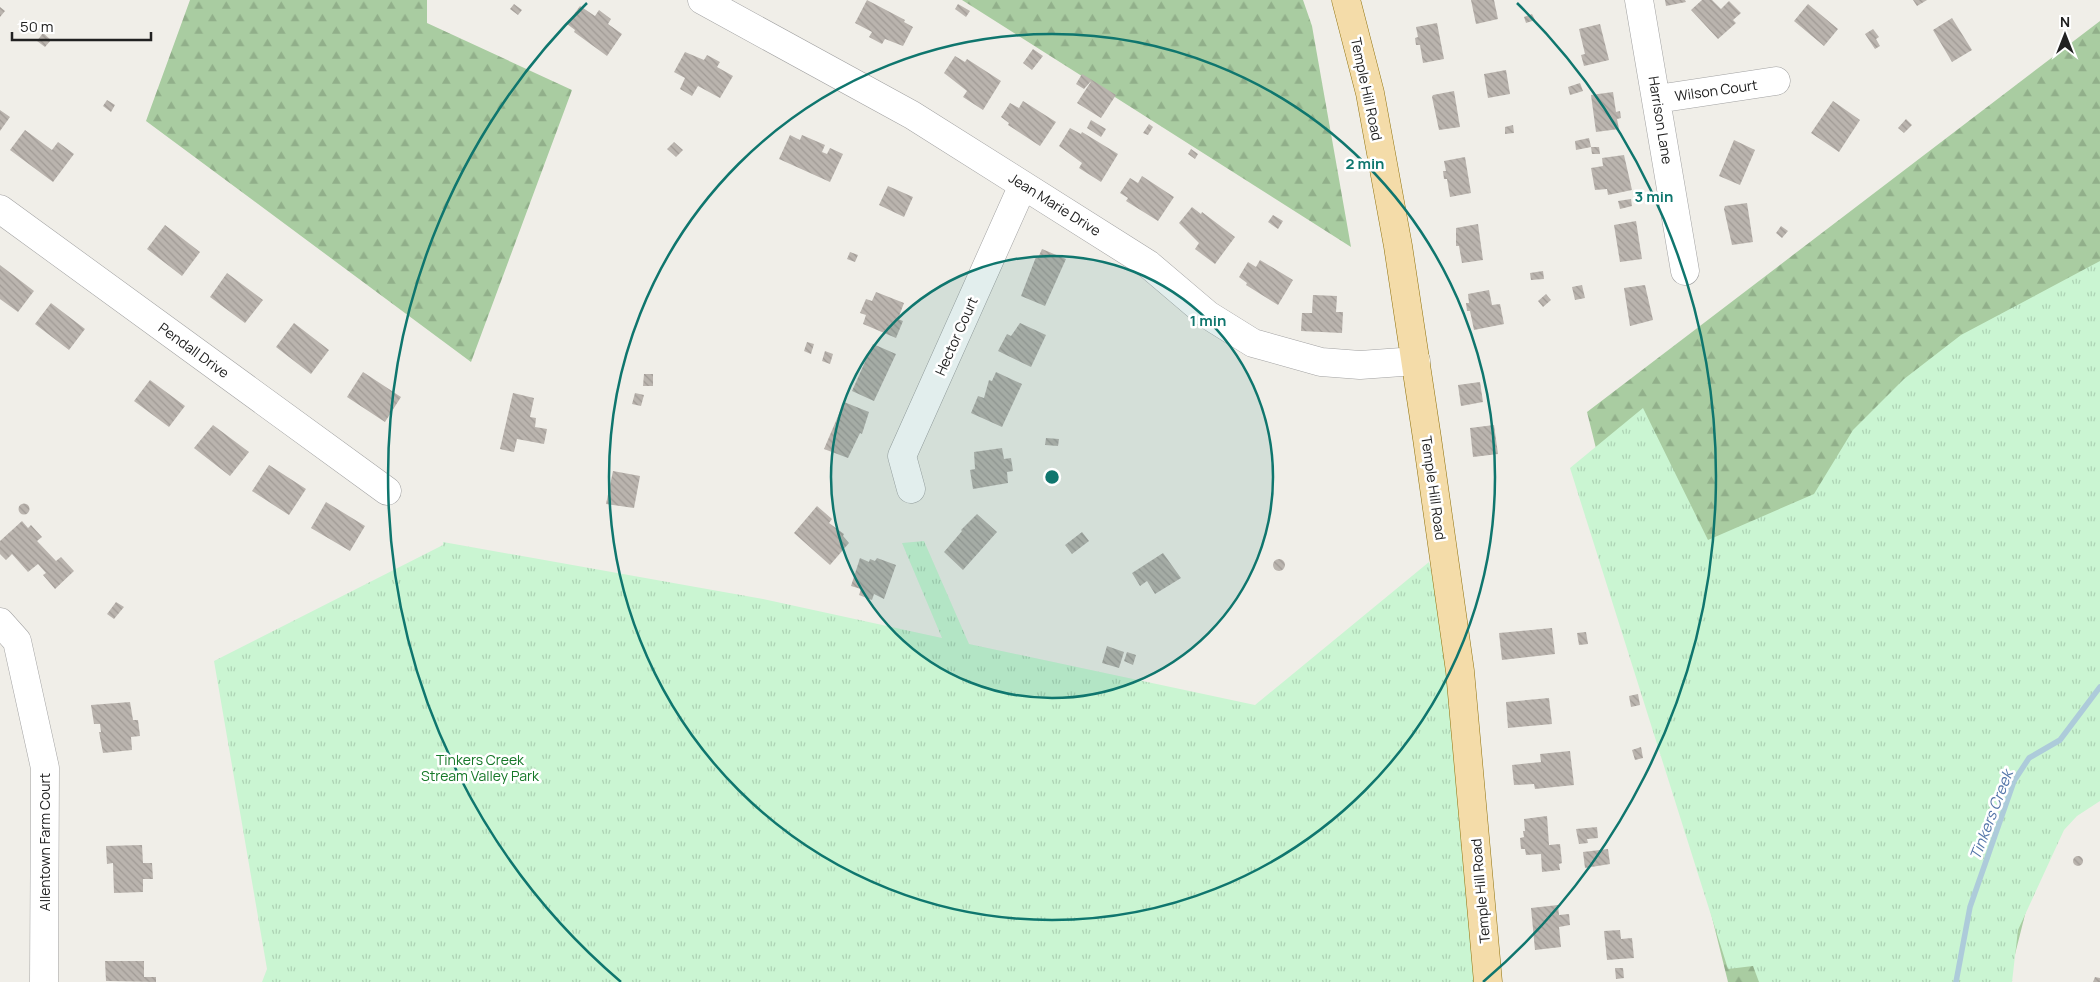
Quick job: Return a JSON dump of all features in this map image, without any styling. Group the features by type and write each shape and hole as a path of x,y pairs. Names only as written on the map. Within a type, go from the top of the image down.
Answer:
{"main road":[{"name":"Temple Hill Road","path":"1346,0 1370,93 1398,246 1416,361 1460,671 1488,982"}],"street":[{"name":"Jean Marie Drive","path":"702,0 912,114 1148,264 1208,314 1253,343 1321,362 1360,365 1416,361"},
{"name":"Harrison Lane","path":"1639,0 1685,271"},
{"name":"Wilson Court","path":"1657,99 1776,81"},
{"name":"Hector Court","path":"910,489 902,456 1023,185"},
{"name":"Pendall Drive","path":"0,209 387,491"},
{"name":"Allentown Farm Court","path":"0,622 17,642 45,768 44,982"}],"green space":[{"path":"190,0 427,0 427,23 572,90 471,362 146,121"},
{"path":"962,0 1303,0 1312,26 1351,247"},
{"path":"2100,21 2100,721 2034,879 2008,982 1728,982 1587,412"},
{"path":"2100,261 2100,801 2077,816 2064,830 2018,930 2012,982 1759,982 1753,966 1728,969 1570,468 1643,408 1708,540 1814,494 1853,430 1904,379 1961,335"},
{"name":"Tinkers Creek Stream Valley Park","path":"924,541 969,644 1255,705 1429,562 1449,650 1484,982 262,982 267,969 214,661 443,545 443,542 763,599 942,638 902,543"}],"building":[{"path":"867,0 905,20 904,22 913,27 903,46 885,39 882,44 869,37 872,32 855,23"},
{"path":"1471,0 1494,0 1498,19 1476,24"},
{"path":"1665,0 1685,0 1686,2 1666,6"},
{"path":"1702,0 1712,0 1721,9 1729,1 1741,13 1733,20 1736,23 1718,39 1691,10"},
{"path":"1913,0 1927,0 1917,6"},
{"path":"514,4 522,10 518,15 510,9"},
{"path":"958,4 970,11 966,17 955,9"},
{"path":"1808,4 1838,29 1824,46 1794,21"},
{"path":"580,6 595,16 599,10 611,19 608,24 622,34 607,56 574,32 575,30 567,24"},
{"path":"0,7 5,11 0,17"},
{"path":"1532,14 1535,20 1526,23 1524,17"},
{"path":"1952,18 1972,50 1952,62 1933,30"},
{"path":"1437,23 1444,59 1423,63 1420,45 1416,45 1415,38 1418,37 1416,27"},
{"path":"1600,24 1609,60 1584,66 1581,55 1585,54 1579,29"},
{"path":"1873,29 1879,37 1876,39 1880,46 1875,49 1865,34"},
{"path":"43,33 51,40 45,47 37,41"},
{"path":"1033,49 1043,56 1032,70 1023,63"},
{"path":"685,52 704,60 707,55 720,62 717,67 733,76 720,98 698,86 692,96 680,89 685,78 674,72"},
{"path":"955,56 965,62 967,59 1001,81 983,110 963,97 967,91 944,73"},
{"path":"1506,70 1510,94 1488,98 1484,74"},
{"path":"1082,74 1092,80 1084,89 1076,84"},
{"path":"1092,80 1116,95 1101,118 1077,103"},
{"path":"1580,83 1583,91 1570,95 1568,87"},
{"path":"1454,91 1460,127 1439,130 1432,97 1433,95"},
{"path":"1613,92 1616,112 1620,111 1621,118 1617,119 1619,129 1596,132 1591,95"},
{"path":"107,100 115,105 111,112 103,106"},
{"path":"1023,101 1056,122 1040,146 1008,125 1009,123 1001,117 1010,103 1019,108"},
{"path":"1833,101 1860,120 1839,152 1811,133"},
{"path":"0,110 10,117 0,131"},
{"path":"1906,119 1912,125 1904,133 1898,128"},
{"path":"1091,120 1106,129 1101,137 1087,128"},
{"path":"1149,124 1153,127 1148,135 1143,133"},
{"path":"1513,125 1514,133 1505,134 1505,127"},
{"path":"1070,128 1081,134 1082,132 1118,154 1101,182 1079,168 1082,163 1059,146"},
{"path":"25,130 52,150 58,142 74,154 53,182 10,150"},
{"path":"790,135 800,140 802,135 825,145 822,152 827,154 830,148 843,154 830,182 779,159"},
{"path":"1589,138 1591,147 1576,150 1575,141"},
{"path":"1734,140 1755,150 1740,185 1719,176"},
{"path":"674,142 683,150 676,157 667,149"},
{"path":"1591,147 1599,147 1600,154 1592,154"},
{"path":"1191,149 1198,154 1195,159 1188,154"},
{"path":"1624,155 1632,190 1608,195 1607,189 1595,190 1591,168 1603,166 1602,158"},
{"path":"1465,157 1471,193 1450,197 1447,179 1444,179 1443,171 1446,171 1444,161"},
{"path":"1142,176 1174,197 1158,221 1126,201 1128,198 1120,193 1130,178 1138,183"},
{"path":"888,186 913,197 904,217 879,205"},
{"path":"1631,199 1632,206 1620,209 1618,201"},
{"path":"1747,203 1753,242 1732,245 1724,209 1725,206"},
{"path":"1192,207 1201,214 1202,212 1235,237 1215,264 1195,249 1199,243 1179,223"},
{"path":"1273,215 1283,221 1278,229 1268,222"},
{"path":"1636,221 1642,259 1620,262 1614,225"},
{"path":"1478,224 1483,260 1462,263 1459,246 1456,246 1456,228"},
{"path":"165,225 200,252 182,276 147,249"},
{"path":"1781,226 1788,231 1782,238 1776,233"},
{"path":"1042,249 1066,259 1045,306 1021,296 1036,257 1038,258"},
{"path":"850,252 858,255 855,262 847,259"},
{"path":"1260,260 1293,280 1278,305 1246,285 1247,283 1239,277 1248,262 1256,267"},
{"path":"0,265 34,291 18,312 0,299"},
{"path":"1543,271 1544,279 1531,280 1530,273"},
{"path":"227,273 263,300 245,323 210,297"},
{"path":"1582,285 1585,298 1575,300 1572,287"},
{"path":"1645,285 1653,320 1630,326 1624,288"},
{"path":"1489,290 1492,305 1500,304 1504,324 1474,330 1470,311 1467,311 1466,303 1469,303 1468,294"},
{"path":"876,292 904,303 898,319 903,321 896,338 863,324 866,315 860,313 866,299 872,301"},
{"path":"1546,294 1551,300 1543,307 1538,301"},
{"path":"1313,295 1337,296 1336,312 1343,312 1342,333 1301,331 1302,313 1312,313"},
{"path":"51,303 85,329 69,350 35,324"},
{"path":"294,323 329,350 311,374 276,347"},
{"path":"1020,323 1046,335 1031,367 998,351 1007,334 1011,336"},
{"path":"807,342 814,344 811,354 804,351"},
{"path":"873,344 896,354 874,401 852,391"},
{"path":"825,351 833,354 830,364 822,361"},
{"path":"363,372 401,397 385,422 347,397"},
{"path":"996,372 1022,384 1002,427 971,413 978,396 984,398 989,380 992,381"},
{"path":"644,374 653,374 653,386 643,386"},
{"path":"150,380 185,406 169,427 134,401"},
{"path":"1480,382 1483,402 1461,406 1458,385"},
{"path":"513,393 534,398 530,417 536,418 535,427 547,429 544,444 517,439 514,452 500,449"},
{"path":"635,393 644,395 641,406 632,404"},
{"path":"844,402 869,412 862,434 860,433 848,458 824,449"},
{"path":"213,425 249,452 230,476 194,448"},
{"path":"1494,425 1498,454 1473,457 1470,428"},
{"path":"1046,438 1059,439 1058,446 1045,445"},
{"path":"1002,448 1004,459 1011,458 1013,471 1007,472 1008,483 973,489 970,470 975,469 974,452"},
{"path":"269,465 306,489 289,515 252,491"},
{"path":"613,471 640,476 634,508 606,504"},
{"path":"326,502 365,526 350,551 311,528"},
{"path":"24,503 30,509 24,515 18,509"},
{"path":"817,506 832,519 829,523 844,534 843,536 849,543 830,565 794,533"},
{"path":"977,514 997,532 963,570 944,552 961,530"},
{"path":"22,521 28,528 31,525 42,537 37,541 56,561 61,557 74,571 55,589 43,575 46,573 38,564 28,572 12,554 6,560 0,554 0,541"},
{"path":"1082,532 1089,541 1072,554 1065,545"},
{"path":"1163,553 1181,578 1155,594 1147,581 1140,586 1132,573"},
{"path":"860,558 869,562 870,559 875,561 877,558 896,565 884,599 874,594 872,600 859,595 861,589 851,586"},
{"path":"1279,559 1285,565 1279,571 1273,565"},
{"path":"116,602 124,607 114,619 107,614"},
{"path":"1552,628 1555,654 1502,660 1499,633"},
{"path":"1586,632 1588,644 1579,645 1577,633"},
{"path":"1107,646 1124,652 1119,668 1102,663"},
{"path":"1127,652 1136,655 1133,665 1124,661"},
{"path":"1638,694 1640,705 1631,707 1629,696"},
{"path":"1549,698 1552,724 1508,728 1506,702"},
{"path":"130,702 133,720 138,720 140,736 131,737 132,750 103,753 99,732 101,732 100,724 94,724 91,705"},
{"path":"1641,747 1643,758 1635,760 1632,750"},
{"path":"1570,751 1574,785 1535,789 1534,784 1514,785 1512,765 1541,762 1540,754"},
{"path":"1547,816 1549,845 1560,844 1562,863 1559,864 1560,870 1542,872 1541,854 1526,855 1525,849 1521,849 1520,838 1524,837 1524,819"},
{"path":"1597,827 1598,838 1587,839 1588,843 1579,844 1576,829"},
{"path":"142,845 143,863 152,863 153,879 143,879 143,892 114,893 113,863 107,864 106,846"},
{"path":"1608,849 1610,864 1585,868 1583,852"},
{"path":"2076,856 2080,856 2083,861 2082,865 2076,866 2073,863 2073,859"},
{"path":"1558,905 1559,915 1569,914 1570,925 1559,927 1561,947 1535,950 1531,908"},
{"path":"1620,930 1621,939 1632,938 1634,958 1607,960 1604,931"},
{"path":"105,961 144,961 144,977 156,977 156,982 106,981"},
{"path":"1615,968 1623,968 1624,978 1616,979"},
{"path":"2095,977 2100,978 2100,982 2093,982"}],"waterway":[{"name":"Tinkers Creek","path":"1956,982 1970,907 2014,781 2029,758 2060,740 2100,687"}]}
